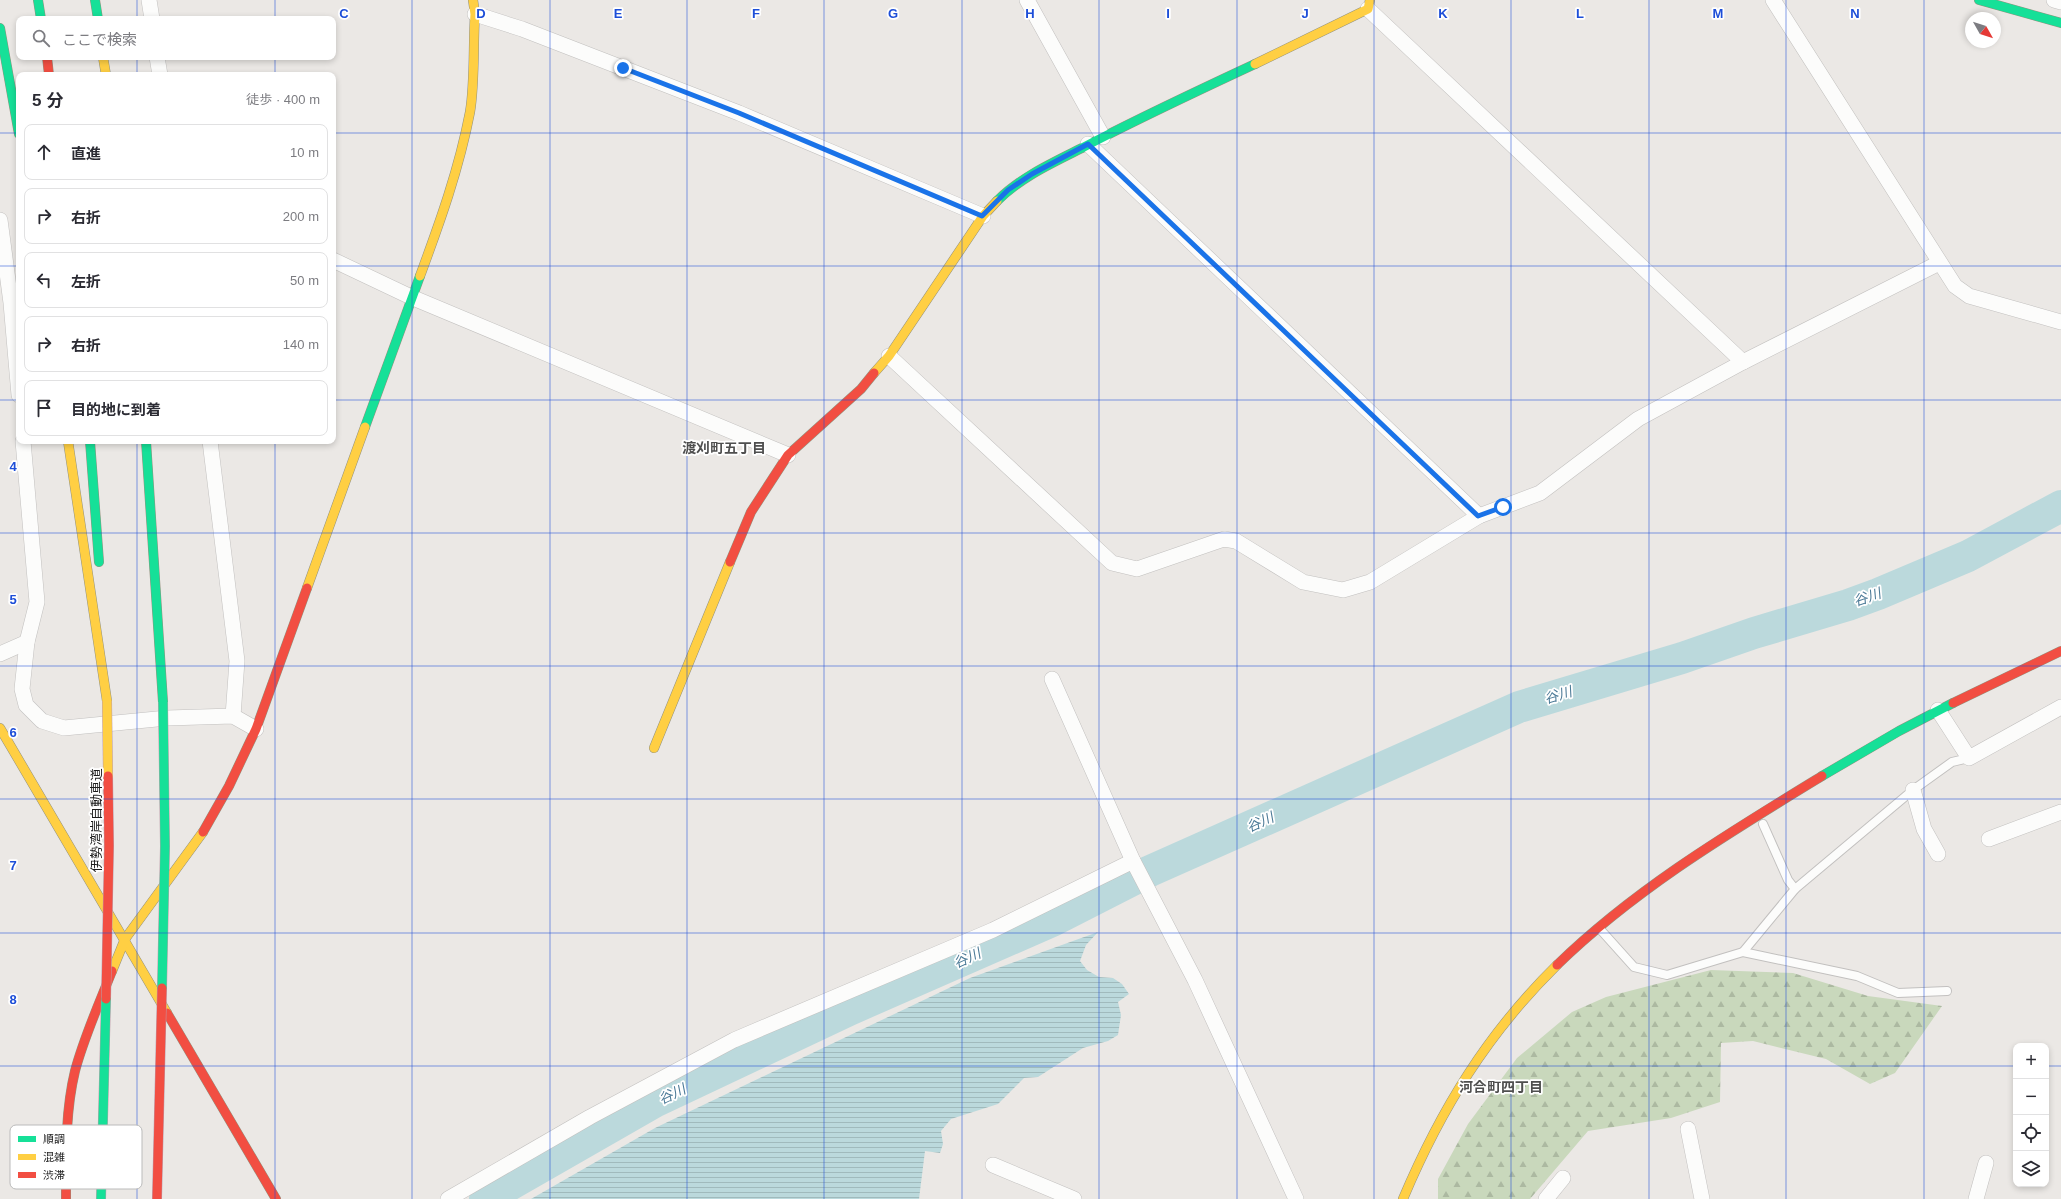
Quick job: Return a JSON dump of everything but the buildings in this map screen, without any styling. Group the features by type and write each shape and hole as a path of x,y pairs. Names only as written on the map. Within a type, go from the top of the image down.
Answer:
{"main road":[{"path":"38,0 41,16"},
{"path":"95,0 98,16"},
{"path":"1979,0 2061,24"},
{"path":"654,748 751,512 788,455 861,389 889,356 982,216 1008,190 1032,174 1088,144 1369,4"},
{"path":"69,1125 76,1072 86,1038 125,939 203,834 230,786 256,729 460,158 470,110 474,7"},
{"path":"0,28 16,117"},
{"path":"46,60 48,72"},
{"path":"104,60 106,72"},
{"path":"68,444 107,701"},
{"path":"90,444 100,568"},
{"path":"146,444 163,702 165,846 157,1199"},
{"name":"伊勢湾岸自動車道","path":"102,599 107,701 109,846 103,1125"},
{"path":"1403,1199 1428,1141 1481,1052 1509,1016 1551,971 1598,926 1645,889 1740,825 1879,742 1938,710 2061,651"},
{"path":"0,728 276,1199"},
{"name":"伊勢湾岸自動車道","path":"101,1189 101,1199"}],"street":[{"path":"149,0 152,16"},
{"path":"1027,0 1103,137"},
{"path":"1773,0 1955,286 1969,296 2061,322"},
{"path":"2054,0 2061,2"},
{"path":"1369,4 1743,362"},
{"path":"474,7 522,29 739,113 982,216"},
{"path":"158,60 160,72"},
{"path":"1088,144 1478,516"},
{"path":"0,220 5,303 16,375"},
{"path":"336,261 411,297 788,455"},
{"path":"889,356 1112,563 1137,569 1224,539 1236,541 1303,582 1342,590 1370,582 1478,516 1540,493 1638,419 1743,362 1939,263"},
{"path":"23,444 37,602 27,642 22,689 26,705 42,721 64,728 167,718 233,716 256,729"},
{"path":"210,444 237,661 233,716"},
{"path":"0,654 27,642"},
{"path":"1052,679 1135,864 1195,980 1296,1199"},
{"path":"1938,710 1969,758 2061,707"},
{"path":"1913,790 1924,829 1938,854"},
{"path":"1989,839 2061,812"},
{"path":"448,1199 590,1117 734,1040 993,930 1135,864"},
{"path":"1688,1129 1702,1199"},
{"path":"1976,1199 1986,1163"},
{"path":"992,1165 1074,1199"},
{"path":"1546,1199 1563,1178"}],"lane":[{"path":"1743,952 1795,889 1913,790 1952,762 1969,758"},
{"path":"1763,824 1788,880 1795,889"},
{"path":"1598,926 1634,967 1667,975 1743,952 1857,976 1898,993 1947,991"}],"green space":[{"path":"1711,970 1793,973 1868,996 1942,1006 1895,1073 1870,1084 1826,1059 1753,1041 1721,1043 1720,1102 1671,1118 1588,1131 1530,1199 1438,1199 1438,1179 1468,1124 1517,1058 1572,1012 1606,997"}],"water":[{"path":"1098,932 1086,945 1080,961 1087,970 1099,977 1113,978 1122,984 1129,994 1118,1002 1121,1015 1118,1035 1108,1041 1083,1048 1038,1077 1024,1078 998,1104 951,1119 941,1131 943,1144 940,1153 925,1151 919,1199 531,1199 655,1128 970,978"}],"waterway":[{"name":"谷川","path":"485,1199 654,1102 851,1009 1054,920 1150,871 1519,707 1682,658 1754,633 1848,605 1878,594 1968,556 2061,506"}],"traffic: fast":[{"path":"38,0 41,16"},
{"path":"95,0 98,16"},
{"path":"1979,0 2061,23"},
{"path":"0,28 16,117"},
{"path":"997,201 1006,192 1048,165 1146,115 1255,64"},
{"path":"365,427 420,276"},
{"path":"90,444 99,562"},
{"path":"146,444 163,702"},
{"path":"162,988 165,846 163,702"},
{"path":"1822,776 1899,731 1953,703"},
{"path":"103,1125 106,999"},
{"path":"101,1189 101,1199"}],"traffic: slow":[{"path":"420,276 455,175 466,133 472,101 475,14 473,0"},
{"path":"1255,64 1368,9 1370,0"},
{"path":"104,60 106,72"},
{"path":"874,373 889,356 983,216 997,201"},
{"path":"307,588 365,427"},
{"path":"68,444 107,701"},
{"path":"654,748 730,562"},
{"path":"107,701 108,776"},
{"path":"0,728 167,1013"},
{"path":"112,971 125,939 203,832"},
{"path":"1403,1199 1433,1134 1468,1074 1509,1018 1557,965"}],"traffic: jam":[{"path":"47,60 49,72"},
{"path":"730,562 751,512 788,455 861,389 874,373"},
{"path":"203,832 229,786 256,729 307,588"},
{"path":"1953,703 2061,651"},
{"path":"106,999 109,846 108,776"},
{"path":"1557,965 1618,911 1684,863 1822,776"},
{"path":"68,1125 69,1103 75,1071 92,1021 112,971"},
{"path":"157,1199 162,988"},
{"path":"167,1013 276,1199"},
{"path":"66,1189 66,1199"}],"district":[{"name":"渡刈町五丁目","path":"724,448"},
{"name":"河合町四丁目","path":"1501,1087"}],"route":[{"path":"623,68 739,113 982,216 1008,190 1032,174 1088,144 1478,516 1503,507"}]}
